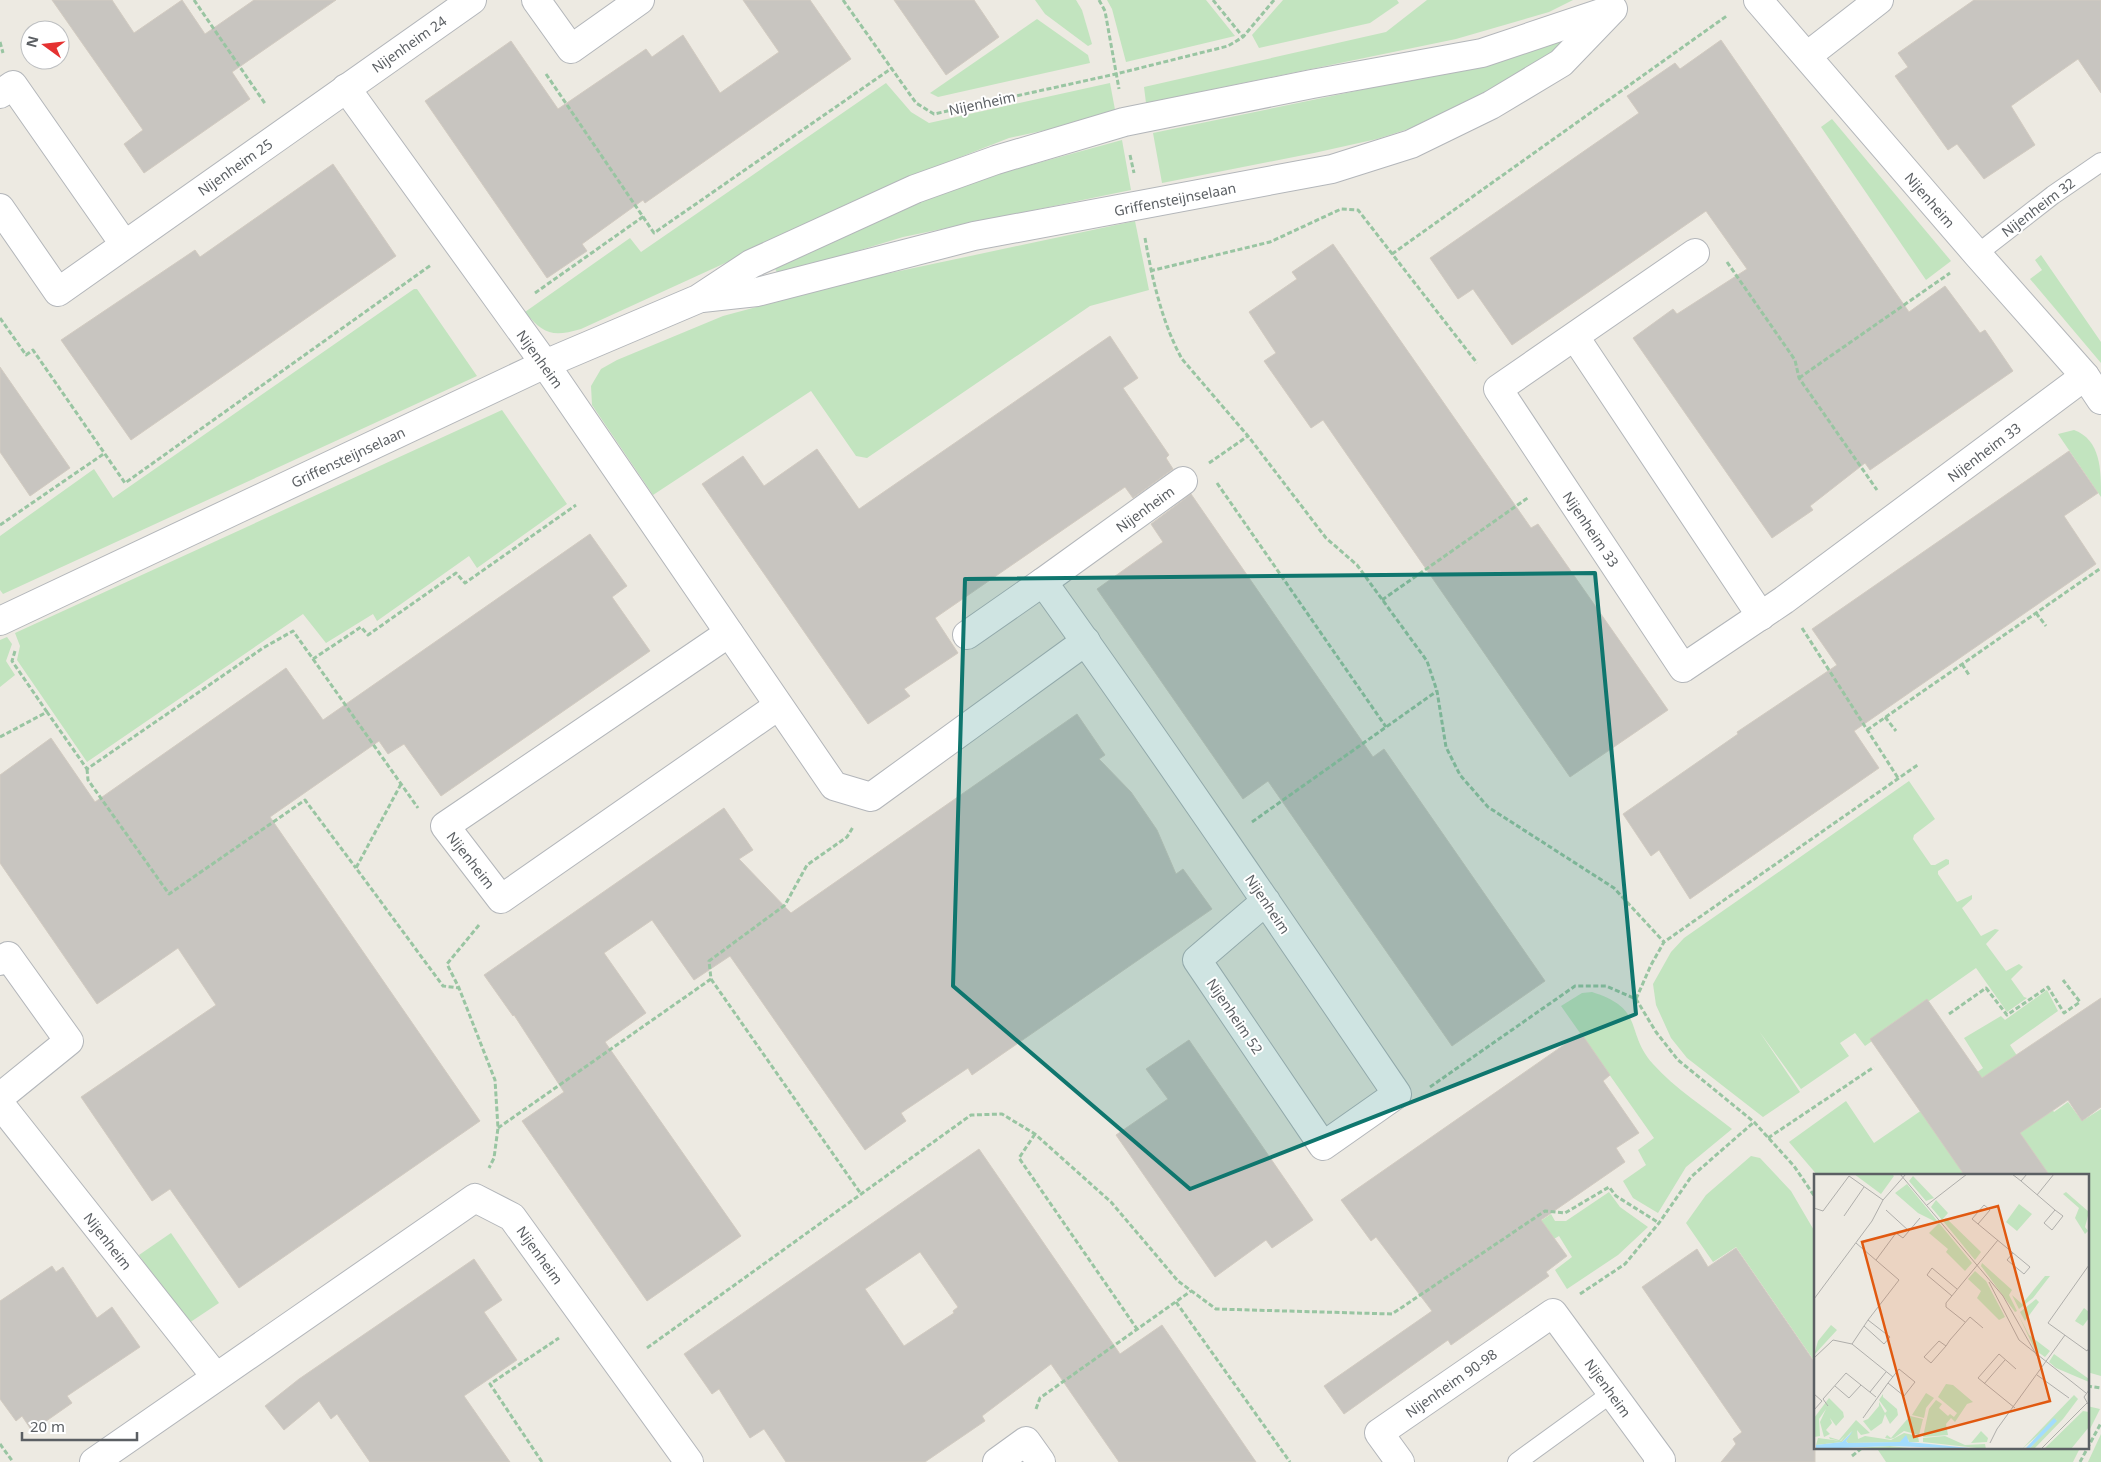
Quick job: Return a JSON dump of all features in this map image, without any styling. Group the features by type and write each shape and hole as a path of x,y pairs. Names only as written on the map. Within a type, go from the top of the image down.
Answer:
{"street":[{"name":"Nijenheim 24","path":"346,88 472,0"},
{"path":"536,0 571,49 640,0"},
{"path":"1807,56 1879,0"},
{"name":"Griffensteijnselaan","path":"3,620 544,364 698,299 751,264 915,189 996,160 1124,122 1312,84 1482,53 1619,5"},
{"name":"Griffensteijnselaan","path":"698,299 757,292 974,236 1140,207 1332,169 1411,144 1491,105 1561,63 1619,5"},
{"name":"Nijenheim","path":"1746,5 1807,56 1976,254 2085,376 2101,400"},
{"path":"0,94 13,85 124,244"},
{"name":"Nijenheim 25","path":"0,208 58,292 346,88"},
{"name":"Nijenheim","path":"346,88 506,314 544,364 834,786 871,796"},
{"path":"1498,389 1695,253"},
{"path":"1575,337 1761,616"},
{"name":"Nijenheim 33","path":"1498,389 1683,668 1784,600 2085,376"},
{"name":"Nijenheim","path":"967,635 1184,481"},
{"name":"Nijenheim","path":"1043,582 1086,641 1397,1094"},
{"name":"Nijenheim","path":"729,633 445,826 501,899 778,706"},
{"path":"871,796 1086,641"},
{"name":"Nijenheim 52","path":"1266,902 1197,960 1323,1146 1397,1094"},
{"path":"0,1097 69,1041 3,954"},
{"name":"Nijenheim","path":"0,1104 216,1377"},
{"name":"Nijenheim","path":"475,1198 512,1217 622,1366 689,1462"},
{"path":"94,1462 475,1198"},
{"name":"Nijenheim","path":"1553,1313 1661,1460 1658,1462"},
{"name":"Nijenheim 90-98","path":"1400,1462 1379,1433 1553,1313"},
{"path":"997,1462 1033,1451"}],"lane":[{"name":"Nijenheim 32","path":"1976,254 2053,195 2101,162"},
{"path":"1517,1462 1612,1393"}],"path":[{"path":"194,0 285,132"},
{"name":"Nijenheim","path":"843,0 916,103 934,114 1116,74 1228,46 1243,37 1274,0"},
{"path":"1099,0 1105,11 1150,271 1178,352 1248,436 1326,538 1357,565 1427,661 1437,691 1446,747 1460,775 1488,807 1614,888 1664,942"},
{"path":"1213,0 1243,37"},
{"path":"1392,254 1746,5"},
{"path":"541,66 654,233 892,68"},
{"path":"1150,271 1270,242 1341,209 1358,210 1498,389"},
{"path":"506,314 644,216"},
{"path":"1695,253 1714,243 1795,360 1799,378 1896,517"},
{"path":"0,318 26,355 33,350 125,483 458,246"},
{"path":"1799,378 1976,254"},
{"name":"Nijenheim","path":"1184,481 1248,436"},
{"path":"0,525 105,453"},
{"path":"1206,466 1386,727"},
{"path":"1382,600 1557,478"},
{"path":"313,659 361,627 368,635 456,573 465,583 576,505"},
{"path":"1867,730 2101,568"},
{"path":"1784,600 1898,778"},
{"path":"2036,613 2046,626"},
{"path":"3,620 16,645 12,661 87,769 88,780 169,894 305,800 443,986 459,988"},
{"path":"87,769 263,648 293,631 426,818 445,826"},
{"path":"1962,664 1969,675"},
{"path":"1224,842 1437,691"},
{"path":"0,737 47,712"},
{"path":"1885,717 1896,731"},
{"path":"1636,999 1650,965 1664,942 1919,764"},
{"path":"356,868 401,784"},
{"path":"861,1194 711,979 709,961 785,905 807,865 847,837 871,796"},
{"path":"475,1198 494,1158 498,1128 495,1080 459,988 447,964 501,899"},
{"path":"498,1128 711,979"},
{"path":"1949,1014 1986,988 2007,1015 2048,987 2064,1013 2080,1002 2063,980"},
{"path":"1397,1094 1428,1089 1575,986 1606,986 1636,999 1656,1032 1678,1060 1754,1122 1794,1166 1814,1196"},
{"path":"1768,1138 1874,1067"},
{"path":"622,1366 971,1115 1002,1114 1036,1134 1111,1202 1178,1281 1216,1309 1392,1314 1545,1211 1565,1213 1609,1187 1616,1196 1659,1223"},
{"path":"1553,1313 1625,1264 1659,1223 1691,1177 1754,1122"},
{"path":"1036,1134 1019,1158 1137,1329"},
{"path":"1033,1451 1040,1398 1191,1291"},
{"path":"1176,1302 1290,1462"},
{"path":"542,1462 490,1384 587,1319"},
{"path":"2088,1386 2101,1388"},
{"path":"2088,1448 2101,1424"},
{"path":"0,1444 13,1462"},
{"path":"1852,1456 1860,1450"},
{"path":"2080,1462 2087,1450"}],"highlighted area":[{"path":"1595,573 1636,1014 1190,1189 953,986 965,579"}],"green space":[{"path":"1035,0 1076,0 1082,10 1092,44 1088,46 1045,14"},
{"path":"1107,0 1206,0 1235,36 1126,62 1112,9"},
{"path":"1283,0 1397,0 1399,3 1370,23 1259,48 1252,35"},
{"path":"1427,0 1573,0 1549,12 1456,39 1146,103 1144,87 1386,32"},
{"path":"1037,19 1088,55 1090,63 938,97 930,93"},
{"path":"1559,37 1565,44 1508,85 1430,122 1377,139 1162,183 1153,133 1492,63"},
{"path":"886,83 911,112 929,123 1110,83 1116,115 1009,138 935,167 581,329 563,333 550,332 544,330 525,312 630,238 641,252"},
{"path":"1832,119 1951,261 1926,280 1821,127"},
{"path":"1122,140 1131,190 903,237 778,275 774,266 914,203 972,181"},
{"path":"1135,221 1149,290 1090,306 867,458 856,456 811,391 653,495 592,405 591,386 601,369 617,360 723,316 862,279"},
{"path":"2041,255 2101,342 2101,363 2030,279 2042,270 2035,260"},
{"path":"414,289 417,289 477,376 3,594 0,590 0,536 94,469 113,498"},
{"path":"502,410 567,504 477,568 469,556 377,621 373,614 326,643 303,614 87,762 17,660 20,646 15,633"},
{"path":"2074,430 2090,441 2098,457 2101,497 2058,434"},
{"path":"7,637 12,644 6,661 15,675 0,687 0,640"},
{"path":"1909,781 1935,819 1914,835 1913,839 1931,865 1946,859 1949,860 1949,864 1938,871 1938,874 1957,902 1972,895 1972,899 1962,908 1981,936 1995,929 1999,930 1986,944 2006,971 2019,964 2023,967 2011,979 2024,997 2027,998 2007,1012 1976,968 1865,1046 1855,1033 1840,1043 1849,1056 1801,1089 1759,1031 1800,1092 1763,1117 1687,1058 1671,1038 1656,1005 1653,984 1671,952 1684,938"},
{"path":"2047,990 2058,1011 2010,1045 2054,1112 2068,1102 2082,1121 2101,1109 2101,1376 2088,1372 2088,1174 1816,1174 1789,1142 1846,1101 1874,1143 1983,1068 1964,1038 2001,1016 2005,1020"},
{"path":"1592,992 1620,1006 1632,1022 1644,1052 1653,1064 1681,1090 1732,1129 1686,1167 1658,1213 1633,1198 1623,1181 1646,1165 1638,1150 1654,1138 1561,1006 1582,993"},
{"path":"1751,1156 1760,1158 1791,1191 1814,1230 1814,1361 1736,1247 1713,1262 1686,1223 1706,1195"},
{"path":"1609,1192 1620,1207 1648,1227 1618,1255 1567,1289 1555,1270 1572,1257 1559,1236 1539,1248 1526,1231 1551,1214 1555,1221 1566,1221"},
{"path":"171,1233 219,1303 186,1325 139,1255"},
{"path":"2088,1406 2100,1409 2088,1433"},
{"path":"2101,1434 2101,1462 2088,1462"},
{"path":"1878,1450 2079,1450 2073,1462 1886,1462"}],"building":[{"path":"52,0 112,0 134,33 182,0 205,34 254,0 336,0 232,72 250,99 144,173 124,144 143,130 70,26 70,20 66,20"},
{"path":"743,0 810,0 851,59 645,203 643,200 582,244 587,251 547,278 425,101 511,41 558,109 646,49 652,57 683,35 720,93 779,52"},
{"path":"894,0 974,0 999,37 946,75"},
{"path":"1974,0 2101,0 2101,93 2078,59 2011,106 2035,145 1984,179 1957,144 1948,150 1895,76 1908,67 1898,53"},
{"path":"1721,40 1909,312 1945,286 1980,333 1985,330 2013,371 1870,470 1865,463 1810,506 1813,510 1772,538 1633,338 1673,309 1677,314 1747,269 1706,211 1512,345 1473,289 1458,299 1430,258 1639,113 1627,96 1675,63 1680,69"},
{"path":"333,164 396,256 131,440 61,340 195,250 200,257"},
{"path":"1333,244 1531,528 1538,524 1668,710 1570,777 1323,420 1311,428 1264,361 1276,353 1249,312 1297,279 1292,272"},
{"path":"1110,336 1138,378 1123,388 1169,455 1166,458 1173,469 1133,498 1125,487 935,618 958,653 904,689 910,696 868,724 702,484 743,456 764,486 817,449 859,509"},
{"path":"0,367 70,468 30,496 0,452"},
{"path":"2069,451 2098,493 2064,516 2096,564 1854,731 1879,768 1690,899 1659,850 1651,856 1623,814 1738,734 1737,732 1837,665 1812,629"},
{"path":"1191,494 1373,757 1384,749 1545,981 1452,1046 1268,781 1243,799 1097,589 1163,542 1151,524"},
{"path":"590,534 627,586 612,597 650,651 441,796 404,744 388,754 379,741 270,817 480,1121 239,1288 170,1189 152,1201 81,1097 216,1005 178,948 97,1004 0,863 0,775 51,738 95,802 286,668 323,720"},
{"path":"1077,714 1105,755 1099,759 1131,792 1157,830 1176,874 1183,869 1212,909 972,1075 968,1068 901,1113 906,1121 865,1150 730,956 694,980 652,920 604,953 646,1013 605,1042 741,1236 647,1301 522,1121 564,1092 514,1015 484,975 724,808 753,850 739,859 791,913"},
{"path":"2101,998 2101,1107 2082,1121 2068,1100 2020,1133 2049,1174 1964,1174 1870,1039 1927,999 1982,1078"},
{"path":"1581,1033 1610,1075 1603,1081 1639,1133 1616,1148 1625,1162 1541,1220 1567,1256 1546,1272 1549,1276 1451,1345 1448,1340 1344,1414 1324,1386 1432,1311 1376,1237 1371,1241 1341,1200"},
{"path":"1189,1040 1313,1220 1272,1248 1266,1240 1215,1277 1116,1135 1168,1099 1146,1069"},
{"path":"979,1149 1120,1354 1162,1325 1256,1462 1119,1462 1051,1364 982,1416 985,1421 925,1462 786,1462 764,1429 750,1438 719,1389 712,1394 684,1354","holes":["920,1252 958,1307 953,1311 954,1313 904,1346 865,1289"]},
{"path":"1736,1248 1814,1362 1815,1462 1721,1462 1736,1444 1733,1439 1742,1432 1642,1287 1697,1249 1708,1267"},
{"path":"474,1259 502,1300 484,1312 517,1360 464,1396 510,1462 370,1462 337,1414 331,1419 319,1401 284,1430 265,1406 299,1379"},
{"path":"52,1266 56,1272 63,1267 97,1318 112,1307 140,1347 67,1396 72,1403 32,1431 22,1416 16,1421 0,1399 0,1301"}]}
